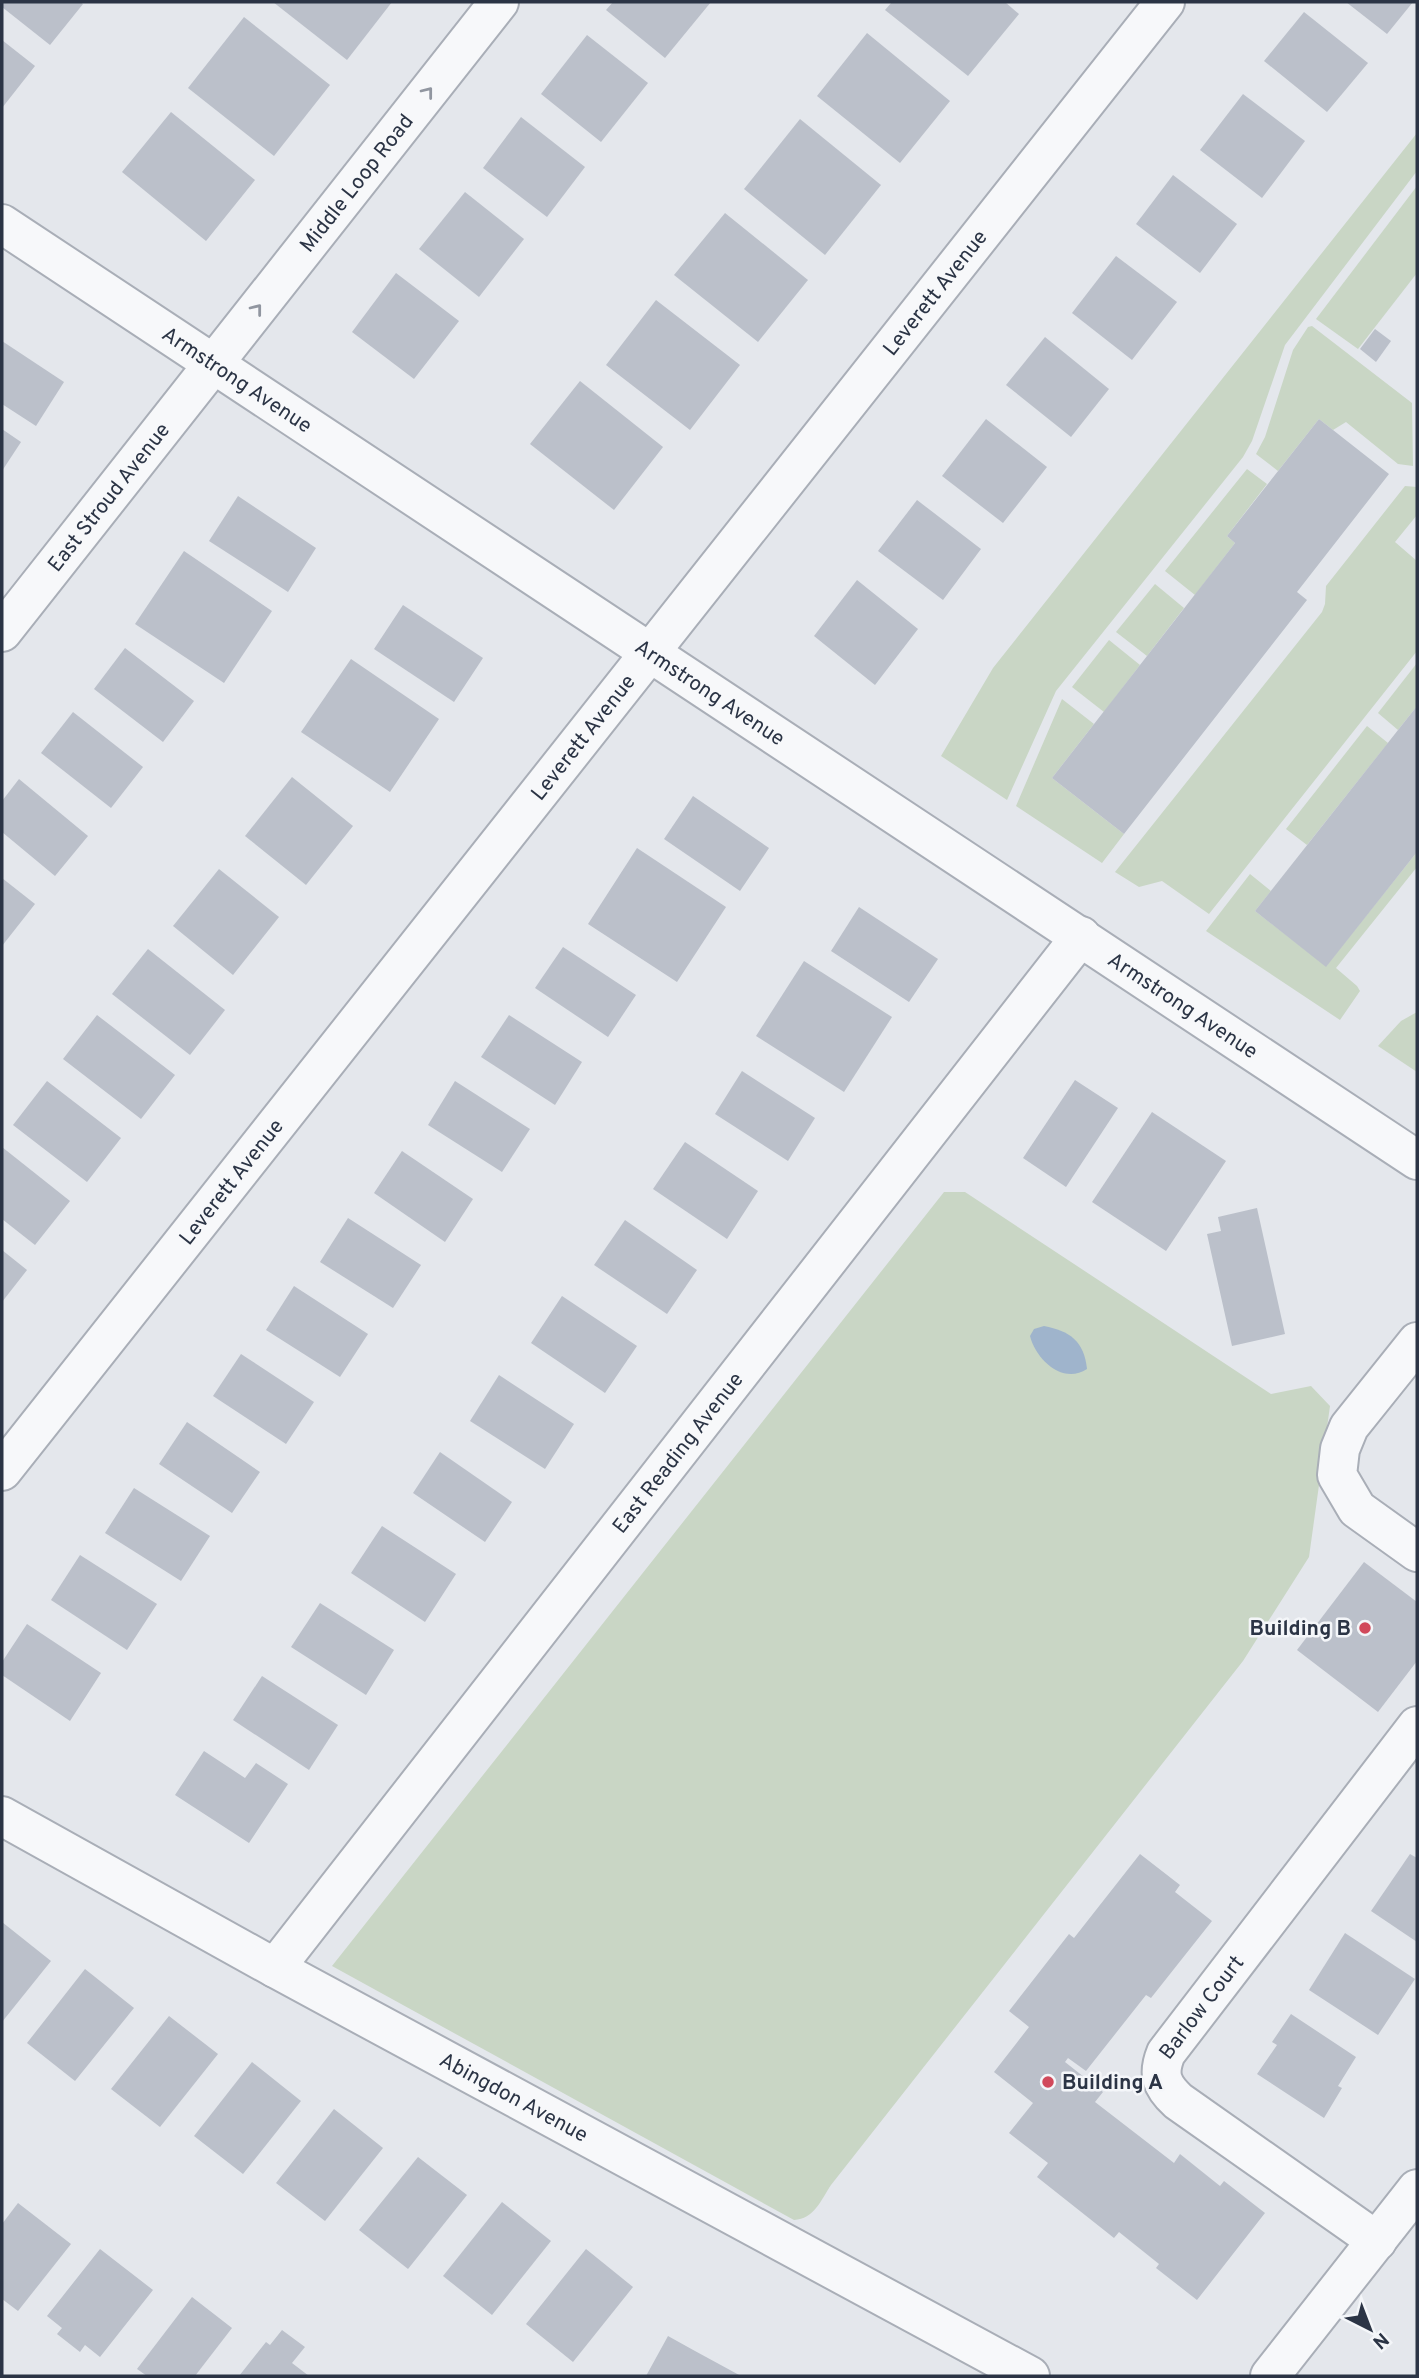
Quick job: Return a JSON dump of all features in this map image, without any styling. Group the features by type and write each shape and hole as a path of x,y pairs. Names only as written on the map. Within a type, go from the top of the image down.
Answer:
{"street":[{"name":"Middle Loop Road","path":"215,363 499,2"},
{"name":"Leverett Avenue","path":"2,1471 1165,2"},
{"name":"Armstrong Avenue","path":"2,223 1417,1160"},
{"name":"East Stroud Avenue","path":"2,632 215,363"},
{"name":"East Reading Avenue","path":"275,1968 1081,936"},
{"path":"1417,1342 1349,1427 1340,1450 1337,1475 1356,1509 1417,1552"},
{"name":"Barlow Court","path":"1377,2241 1178,2101 1167,2091 1160,2079 1161,2066 1166,2053 1417,1726"},
{"name":"Abingdon Avenue","path":"2,1816 275,1968 1030,2376"},
{"path":"1270,2376 1417,2189"}],"green space":[{"path":"1417,133 1417,171 1285,345 1252,441 1243,457 1056,691 1007,800 941,756 993,668"},
{"path":"1417,186 1417,273 1358,349 1316,319"},
{"path":"1312,326 1412,403 1413,466 1398,464 1346,422 1333,430 1319,419 1278,471 1256,454 1265,437 1293,350 1308,327"},
{"path":"1247,469 1267,484 1227,536 1235,543 1195,595 1165,571"},
{"path":"1405,486 1417,487 1417,515 1395,542 1417,561 1417,651 1209,914 1162,881 1139,887 1115,872 1322,612 1326,586"},
{"path":"1155,584 1184,608 1147,656 1116,632"},
{"path":"1109,640 1140,665 1104,712 1072,687"},
{"path":"1417,663 1417,706 1398,730 1378,713"},
{"path":"1062,699 1094,724 1052,778 1124,834 1102,863 1016,806"},
{"path":"1367,726 1388,743 1307,845 1286,829"},
{"path":"1417,852 1417,867 1336,968 1360,991 1340,1020 1206,931 1250,874 1271,891 1255,911 1326,966"},
{"path":"1417,1012 1417,1072 1378,1046 1401,1021"},
{"path":"944,1192 965,1192 1271,1394 1311,1386 1330,1406 1309,1557 1243,1661 831,2185 816,2208 807,2216 794,2220 332,1966"}],"water":[{"path":"1044,1326 1068,1334 1079,1344 1087,1369 1069,1374 1052,1368 1044,1361 1030,1336 1034,1329"}],"building":[{"path":"2,2 83,4 50,45 2,7"},
{"path":"273,2 392,2 347,60"},
{"path":"613,2 711,2 665,58 606,10"},
{"path":"892,2 1005,2 1019,14 968,76 885,10"},
{"path":"1346,2 1413,2 1387,34"},
{"path":"1304,12 1368,63 1327,112 1264,61"},
{"path":"244,17 330,85 274,156 188,88"},
{"path":"867,33 950,101 900,163 817,96"},
{"path":"587,35 648,83 601,142 541,94"},
{"path":"2,40 35,66 2,108"},
{"path":"1243,94 1305,141 1262,198 1200,150"},
{"path":"171,112 255,180 206,241 122,172"},
{"path":"521,117 585,167 547,217 483,168"},
{"path":"800,119 881,185 825,255 744,189"},
{"path":"1173,175 1237,224 1200,273 1136,224"},
{"path":"465,192 524,239 479,297 419,249"},
{"path":"725,213 808,280 758,342 674,275"},
{"path":"1116,256 1177,302 1132,360 1072,313"},
{"path":"396,273 459,321 414,379 352,332"},
{"path":"656,300 740,365 690,430 606,365"},
{"path":"1375,329 1391,341 1376,362 1360,349"},
{"path":"1045,337 1109,389 1071,437 1006,385"},
{"path":"2,341 64,382 36,426 2,404"},
{"path":"580,381 663,447 614,510 530,444"},
{"path":"986,419 1047,467 1003,523 942,476"},
{"path":"1319,419 1389,474 1297,592 1307,600 1124,834 1052,778 1235,543 1227,536"},
{"path":"2,429 21,442 2,471"},
{"path":"238,496 316,548 288,592 209,541"},
{"path":"917,500 981,549 943,600 878,551"},
{"path":"184,551 272,611 224,683 135,624"},
{"path":"857,580 918,629 875,685 814,636"},
{"path":"403,605 483,658 454,702 374,649"},
{"path":"125,648 194,701 163,742 94,689"},
{"path":"351,659 439,719 390,792 301,732"},
{"path":"1417,706 1417,852 1326,967 1255,911"},
{"path":"73,712 143,767 111,808 41,753"},
{"path":"292,777 353,826 306,885 245,836"},
{"path":"19,779 88,836 55,876 2,832 2,801"},
{"path":"693,796 769,848 740,891 664,839"},
{"path":"637,848 726,907 677,982 588,924"},
{"path":"219,869 279,917 233,975 173,926"},
{"path":"2,878 35,904 2,946"},
{"path":"859,907 938,959 909,1002 831,951"},
{"path":"563,947 636,995 608,1037 535,988"},
{"path":"148,949 225,1010 190,1055 112,994"},
{"path":"804,961 892,1017 844,1092 756,1036"},
{"path":"97,1015 175,1075 141,1119 63,1059"},
{"path":"509,1015 582,1062 555,1105 481,1057"},
{"path":"742,1071 815,1118 788,1161 715,1114"},
{"path":"1075,1080 1118,1108 1066,1187 1023,1158"},
{"path":"47,1081 121,1138 87,1182 13,1125"},
{"path":"455,1081 530,1129 502,1172 428,1125"},
{"path":"1152,1112 1226,1161 1166,1251 1092,1202"},
{"path":"685,1142 758,1191 727,1239 653,1189"},
{"path":"2,1147 70,1201 35,1245 2,1219"},
{"path":"402,1151 473,1199 445,1242 374,1193"},
{"path":"1257,1208 1285,1334 1232,1346 1207,1234 1221,1231 1218,1217"},
{"path":"348,1218 421,1265 393,1308 320,1262"},
{"path":"625,1220 697,1270 667,1314 594,1265"},
{"path":"2,1250 27,1270 2,1302"},
{"path":"294,1286 368,1334 340,1377 266,1330"},
{"path":"562,1296 637,1346 605,1393 531,1343"},
{"path":"241,1354 314,1402 286,1444 213,1396"},
{"path":"499,1375 574,1424 545,1469 470,1421"},
{"path":"187,1422 260,1472 232,1513 159,1464"},
{"path":"440,1452 512,1502 485,1542 413,1493"},
{"path":"134,1488 210,1536 181,1581 105,1533"},
{"path":"382,1526 456,1574 425,1622 351,1573"},
{"path":"80,1555 157,1604 127,1650 51,1600"},
{"name":"Building B","path":"1364,1562 1417,1602 1417,1661 1378,1712 1297,1650"},
{"path":"320,1603 394,1650 366,1695 291,1647"},
{"path":"27,1624 101,1673 70,1721 2,1675 2,1662"},
{"path":"262,1676 338,1725 309,1770 233,1720"},
{"path":"204,1751 245,1778 256,1763 288,1784 249,1843 175,1795"},
{"name":"Building A","path":"1140,1854 1180,1885 1175,1892 1212,1921 1151,1998 1146,1995 1086,2071 1068,2058 1065,2062 1103,2092 1095,2102 1174,2163 1180,2154 1220,2186 1224,2181 1265,2213 1197,2300 1156,2268 1159,2264 1119,2232 1114,2238 1037,2177 1048,2163 1009,2133 1033,2103 994,2072 1029,2027 1009,2011 1069,1934 1074,1938"},
{"path":"1410,1854 1417,1858 1417,1942 1371,1911"},
{"path":"2,1922 51,1961 2,2022"},
{"path":"1345,1933 1415,1979 1378,2035 1309,1990"},
{"path":"85,1969 134,2008 75,2081 27,2043"},
{"path":"1291,2014 1356,2057 1338,2086 1342,2088 1324,2118 1257,2074 1277,2045 1272,2042"},
{"path":"169,2016 218,2054 160,2127 111,2089"},
{"path":"252,2062 301,2101 243,2174 194,2136"},
{"path":"334,2109 383,2148 325,2221 276,2183"},
{"path":"418,2157 467,2195 408,2269 359,2230"},
{"path":"502,2202 551,2241 492,2315 443,2276"},
{"path":"18,2203 71,2244 18,2311 2,2299 2,2224"},
{"path":"100,2249 153,2290 100,2357 85,2345 80,2352 57,2334 62,2328 47,2316"},
{"path":"586,2249 633,2287 573,2362 526,2324"},
{"path":"192,2297 232,2328 195,2376 147,2376 137,2369"},
{"path":"282,2330 305,2347 292,2363 309,2376 239,2376 266,2342 270,2345"},
{"path":"668,2336 695,2351 741,2376 646,2376"}],"place":[{"name":"Building B","path":"1365,1628"},
{"name":"Building A","path":"1048,2082"}]}
